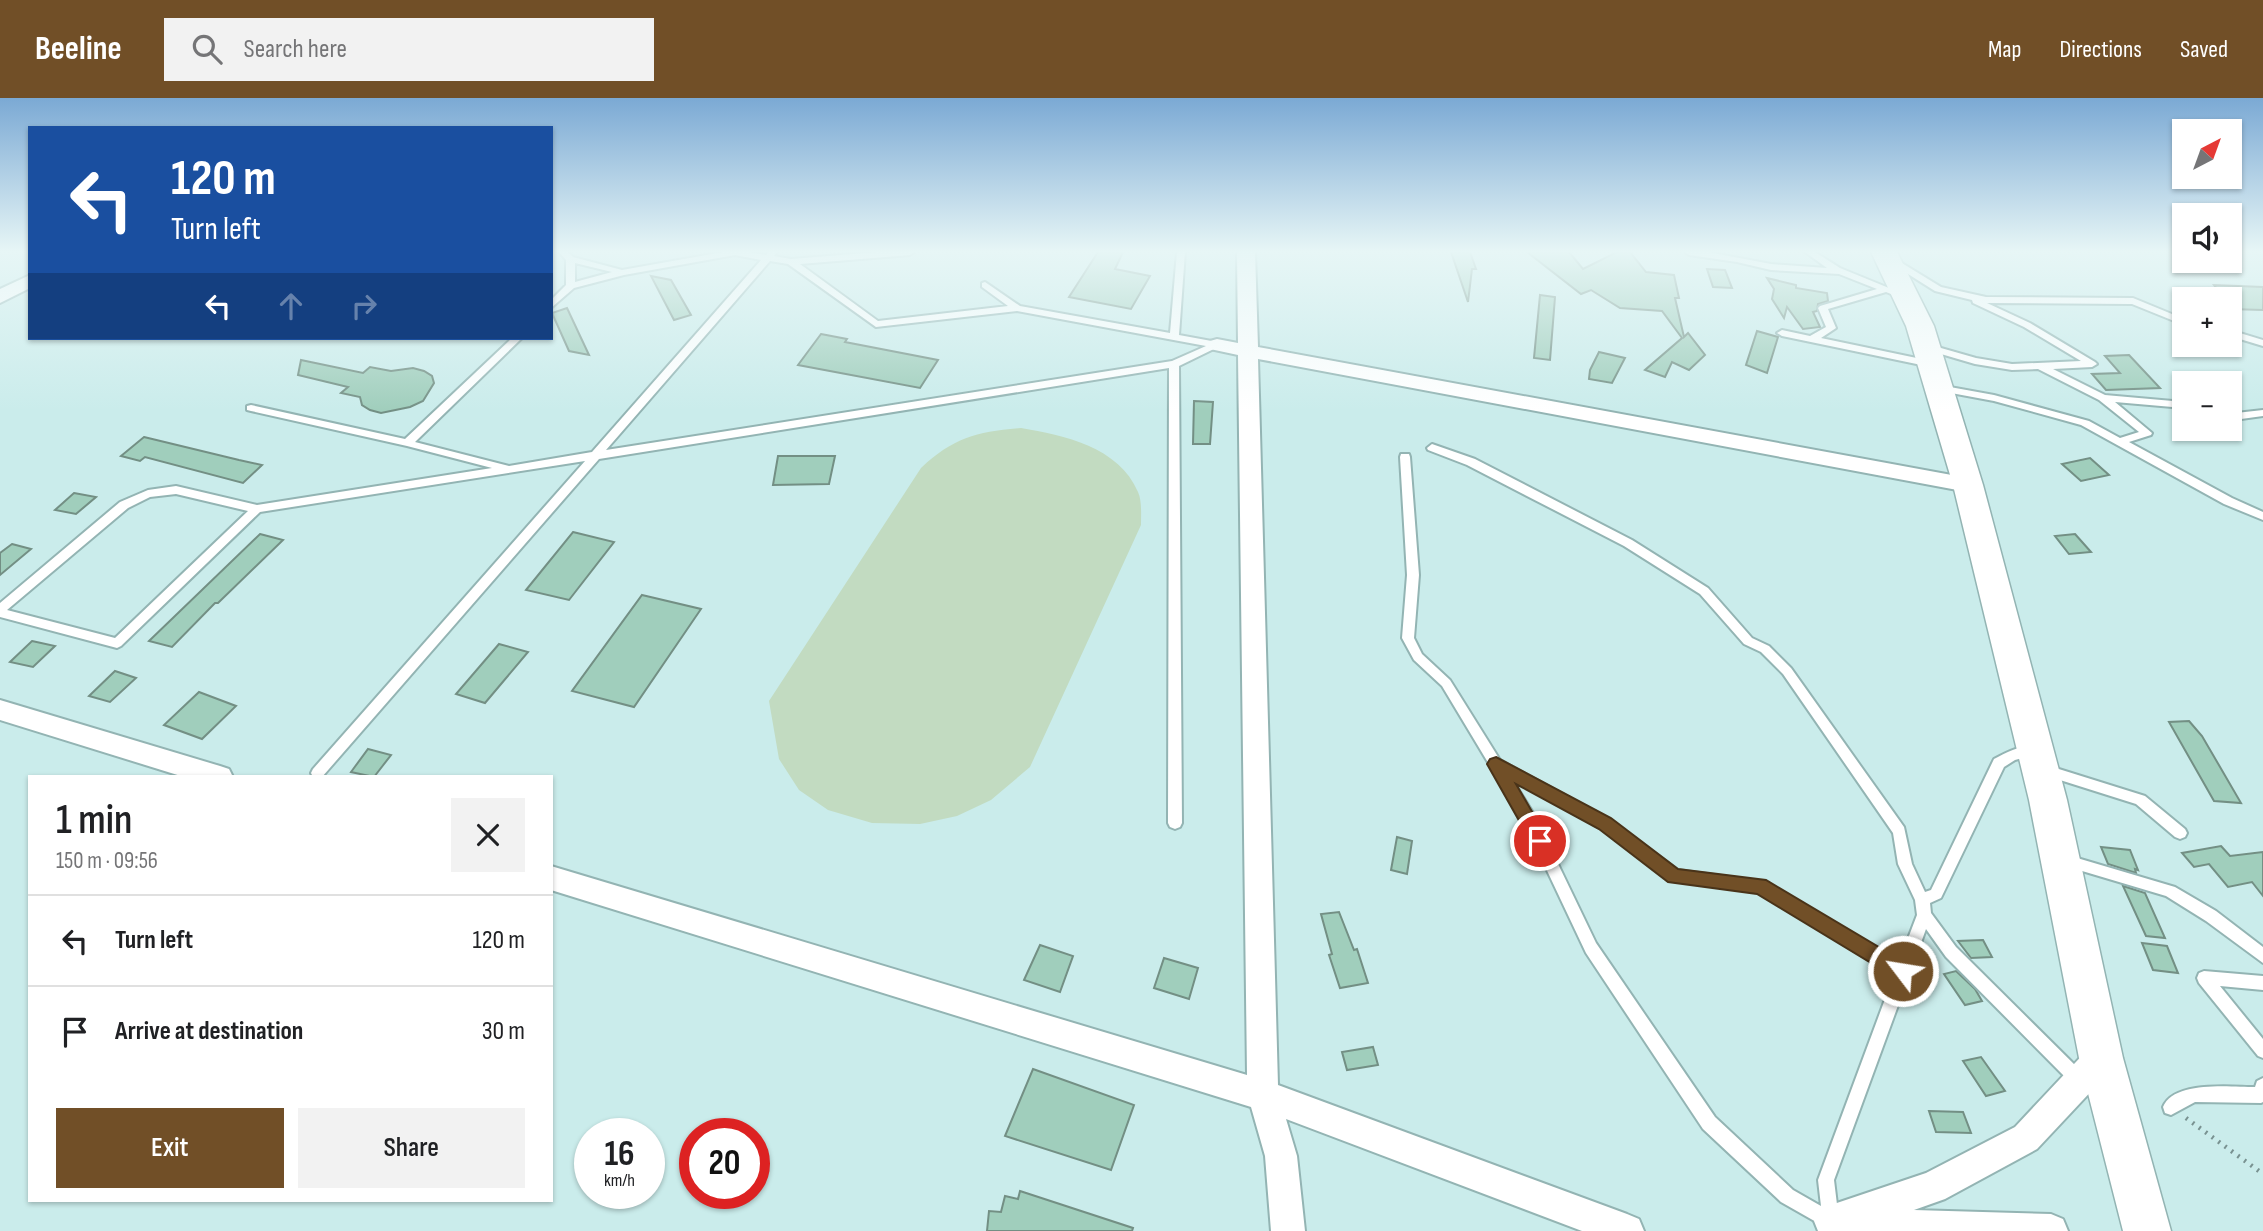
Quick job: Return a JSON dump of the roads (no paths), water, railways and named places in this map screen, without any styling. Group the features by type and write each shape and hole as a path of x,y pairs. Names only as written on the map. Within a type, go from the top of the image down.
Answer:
{"main road":[{"path":"1908,305 1920,326 1968,485 2037,758 2060,859 2090,1069 2147,1231"}],"street":[{"path":"1247,305 1263,1095 1281,1156 1288,1231"},
{"path":"1217,345 1968,485"},
{"path":"0,710 213,775"},
{"path":"553,879 1263,1095 1627,1231"},
{"path":"1831,1221 1933,1187 2025,1138 2090,1069"},
{"path":"1831,1221 1953,1229 2051,1231"}],"lane":[{"path":"318,773 726,305"},
{"path":"850,305 876,324 1017,308 1217,345"},
{"path":"1013,305 1017,308"},
{"path":"1174,338 1177,305"},
{"path":"1812,339 1830,328 1824,308 1830,305"},
{"path":"1932,366 1987,363 2012,367 2092,364 2027,325 1984,305"},
{"path":"2142,305 2172,317"},
{"path":"1782,332 1932,366 2085,423 2228,501 2263,516"},
{"path":"2242,337 2263,343"},
{"path":"407,443 515,340"},
{"path":"0,612 124,505 148,494 176,491 257,509 1174,364 1217,345"},
{"path":"1174,364 1175,823"},
{"path":"2039,366 2076,387 2103,398 2147,433 2121,442"},
{"path":"2103,398 2172,404"},
{"path":"251,408 512,470"},
{"path":"2242,416 2263,413"},
{"path":"1432,448 1471,462 1628,543 1704,591 1748,641 1765,649 1787,671 1899,831 1905,864 1923,907 1951,952 2090,1069"},
{"path":"1405,457 1413,575 1408,638 1418,657 1446,683 1530,820 1591,948 1709,1123 1787,1196 1831,1221"},
{"path":"0,612 117,643 257,509"},
{"path":"1831,1221 1826,1180 1903,971 1923,907 1936,894 1999,764 2011,755 2037,758 2140,800 2180,833"},
{"path":"1496,764 1605,824 1675,876 1760,886 1903,971"},
{"path":"2060,859 2170,891 2211,916 2263,956"},
{"path":"2263,983 2204,978 2263,1051"},
{"path":"2171,1107 2194,1094 2260,1095 2263,1086"}]}
